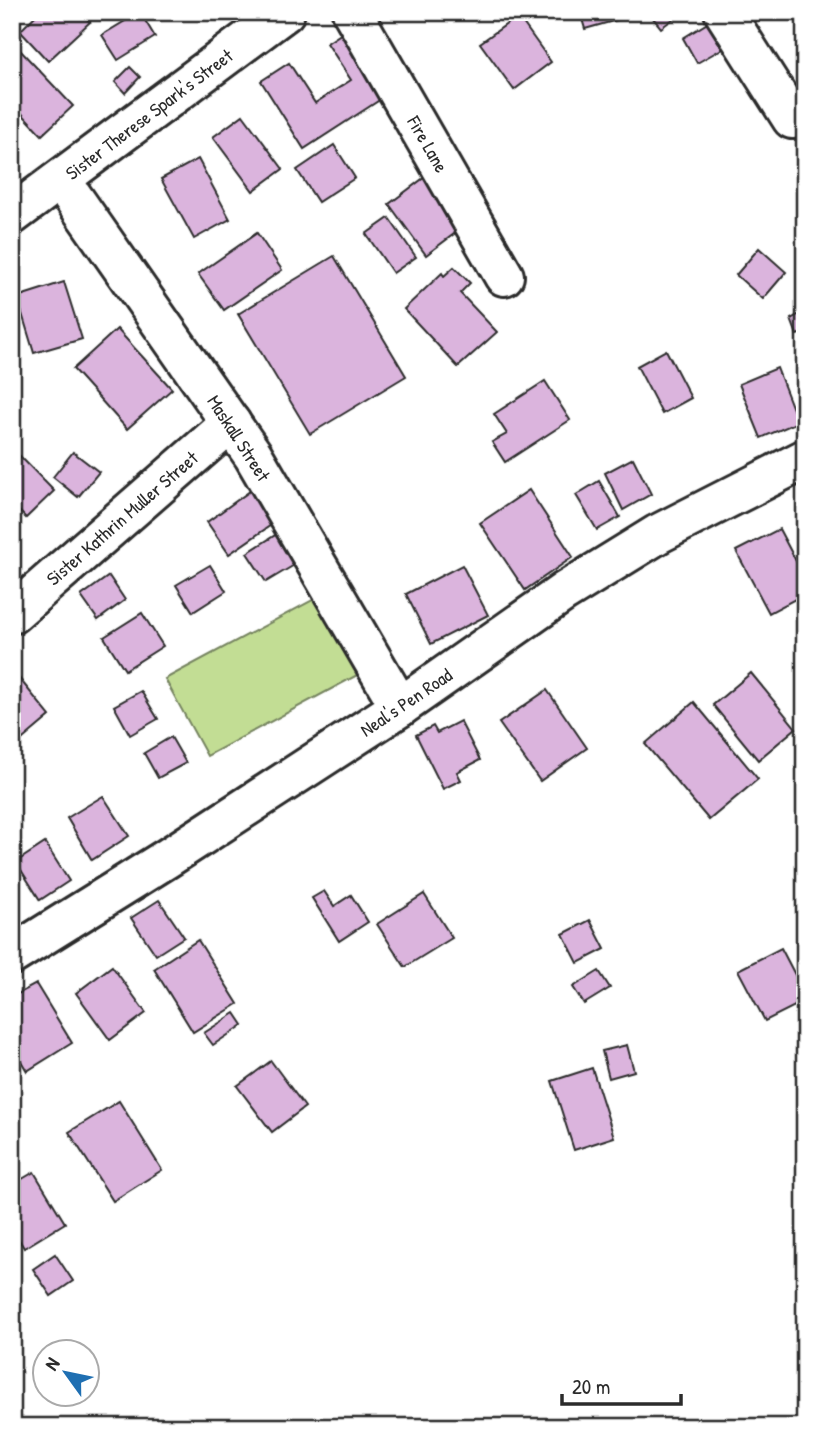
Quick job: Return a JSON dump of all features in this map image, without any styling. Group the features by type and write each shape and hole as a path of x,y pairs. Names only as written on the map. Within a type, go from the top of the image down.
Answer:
{"street":[{"name":"Sister Therese Spark's Street","path":"12,215 285,12"},
{"name":"Fire Lane","path":"352,12 504,276"},
{"path":"724,12 792,119"},
{"name":"Maskall Street","path":"61,180 253,455 400,707"},
{"name":"Sister Kathrin Muller Street","path":"12,614 231,423"},
{"name":"Neal's Pen Road","path":"12,955 400,707 564,592 659,534 805,459"}],"green space":[{"path":"320,596 361,673 207,756 165,679"}],"building":[{"path":"39,12 80,12 90,22 48,61 20,31"},
{"path":"140,12 155,37 118,60 102,35"},
{"path":"580,12 622,12 624,18 585,29"},
{"path":"648,12 679,12 680,14 661,28"},
{"path":"518,16 551,62 514,90 480,43"},
{"path":"719,16 734,42 697,63 683,38"},
{"path":"353,26 395,90 304,149 261,81 289,63 315,103 351,80 327,43"},
{"path":"18,48 73,106 42,135 12,103 12,53"},
{"path":"130,67 140,77 125,93 115,82"},
{"path":"243,115 283,169 253,191 213,137"},
{"path":"334,145 355,178 318,202 297,170"},
{"path":"198,159 230,219 194,239 161,179"},
{"path":"429,174 466,225 426,255 389,204"},
{"path":"389,218 416,257 393,273 366,234"},
{"path":"257,233 282,270 224,310 198,274"},
{"path":"759,248 786,272 763,299 736,275"},
{"path":"334,256 406,376 310,434 238,314"},
{"path":"454,267 470,283 460,293 497,332 458,367 404,309 442,273 444,276"},
{"path":"64,282 82,339 34,353 17,297"},
{"path":"805,311 805,332 797,335 791,319"},
{"path":"117,329 172,389 127,429 73,369"},
{"path":"666,350 691,398 662,414 637,366"},
{"path":"777,368 798,422 761,438 739,384"},
{"path":"545,381 570,420 505,462 492,442 507,434 494,414"},
{"path":"15,451 54,491 26,518 12,504 12,454"},
{"path":"73,452 99,472 78,497 53,477"},
{"path":"633,458 651,494 623,510 605,473"},
{"path":"599,481 620,517 597,530 576,495"},
{"path":"257,486 280,519 229,554 207,522"},
{"path":"529,490 573,557 525,590 480,523"},
{"path":"779,529 805,578 805,594 769,613 736,551"},
{"path":"277,534 296,564 266,582 247,553"},
{"path":"210,565 226,591 193,612 176,585"},
{"path":"462,565 488,615 431,644 406,594"},
{"path":"109,576 125,600 98,620 81,596"},
{"path":"142,613 163,646 125,670 104,637"},
{"path":"751,673 796,728 758,760 713,705"},
{"path":"18,677 50,716 17,744 12,739 12,681"},
{"path":"547,690 587,748 540,781 499,723"},
{"path":"141,691 158,719 130,735 114,706"},
{"path":"694,702 758,779 709,820 645,744"},
{"path":"460,721 480,760 457,772 461,780 443,789 416,735 433,726 437,733"},
{"path":"171,737 186,763 158,778 144,753"},
{"path":"103,796 129,836 92,860 67,818"},
{"path":"45,843 69,881 40,900 16,862"},
{"path":"324,891 334,906 351,895 368,922 339,941 312,898"},
{"path":"424,894 452,938 405,967 377,924"},
{"path":"159,900 184,937 156,955 131,918"},
{"path":"590,920 605,949 578,963 563,934"},
{"path":"198,940 238,1004 193,1032 154,969"},
{"path":"781,948 805,994 805,1001 765,1021 738,970"},
{"path":"112,966 146,1013 110,1040 76,993"},
{"path":"599,971 610,988 584,1004 573,987"},
{"path":"36,984 72,1043 27,1071 12,1046 12,997"},
{"path":"235,1013 243,1025 213,1045 204,1033"},
{"path":"627,1045 634,1071 609,1078 602,1051"},
{"path":"271,1061 305,1107 272,1132 237,1086"},
{"path":"592,1068 614,1137 574,1150 552,1081"},
{"path":"119,1101 162,1170 113,1201 69,1132"},
{"path":"34,1172 65,1223 24,1248 12,1228 12,1185"},
{"path":"55,1254 73,1281 51,1296 33,1269"}]}
